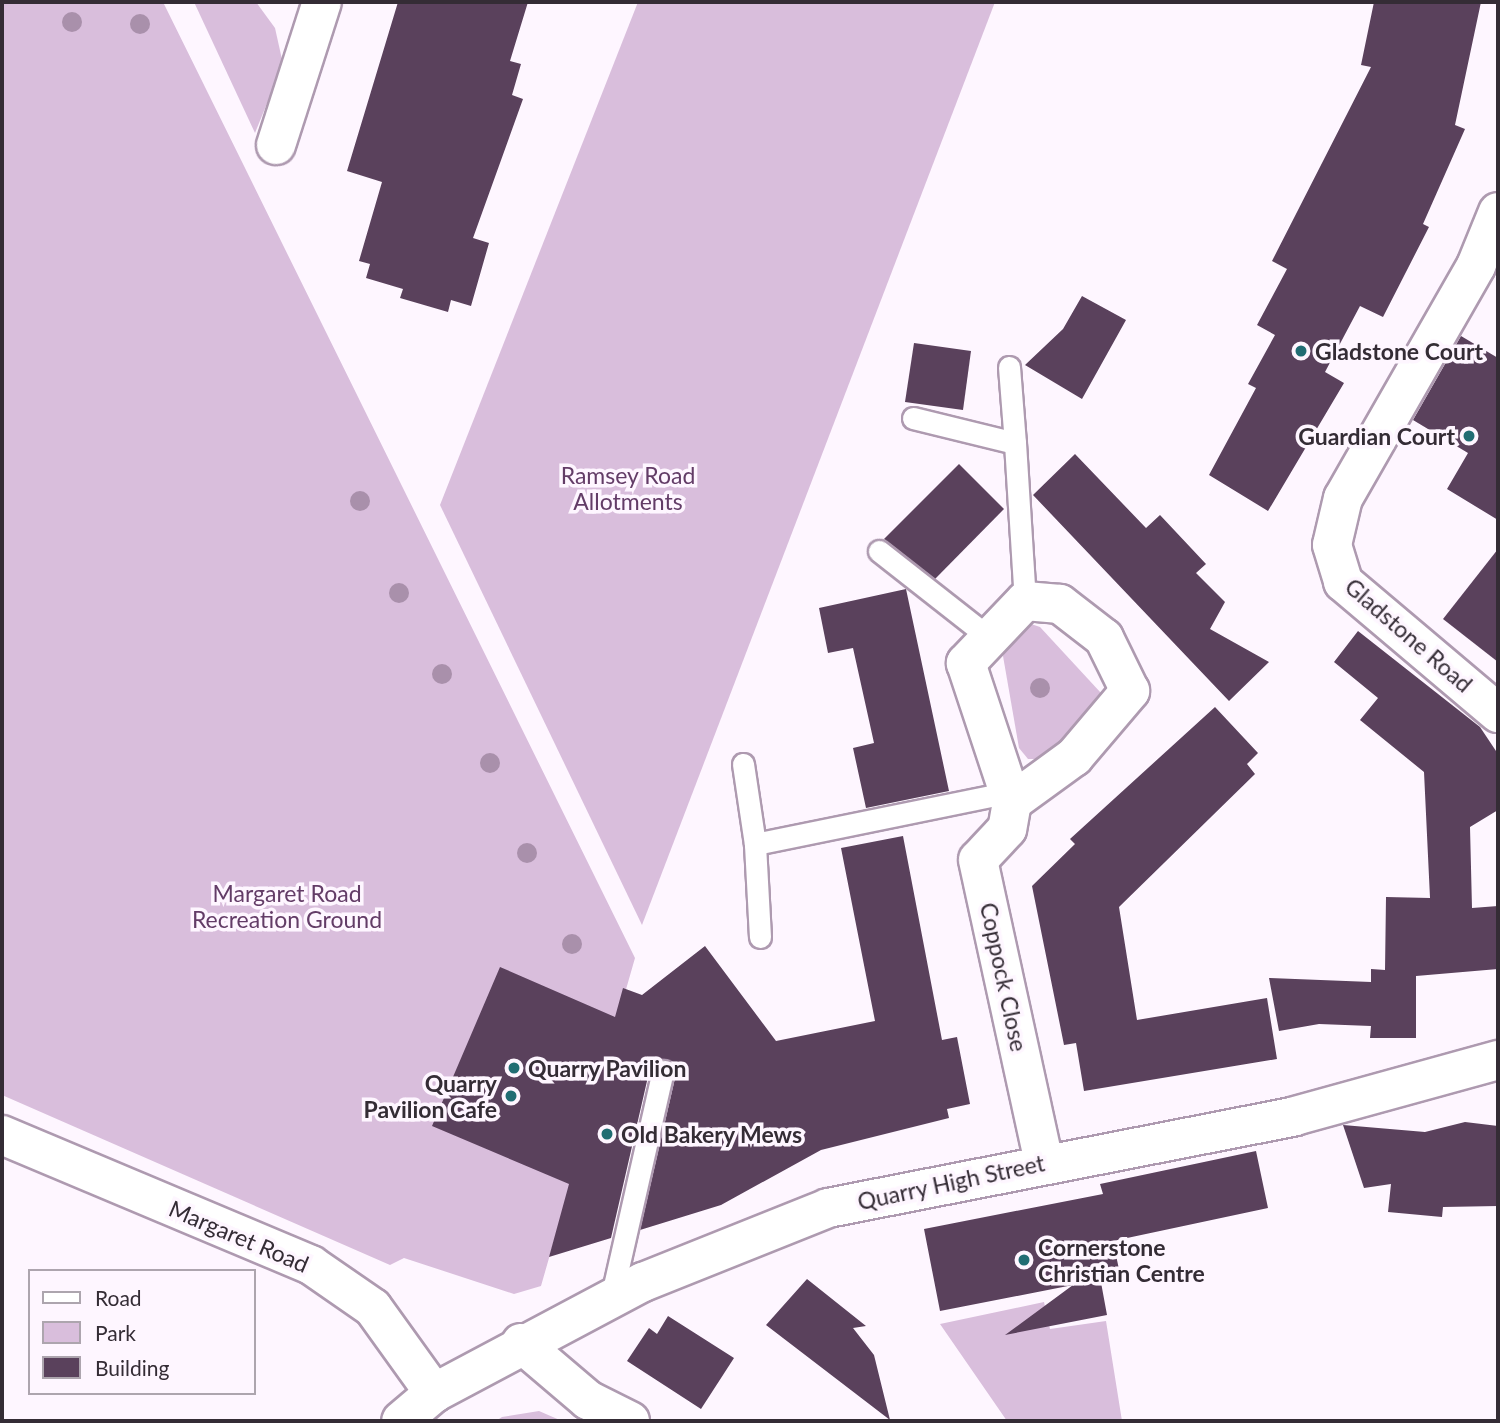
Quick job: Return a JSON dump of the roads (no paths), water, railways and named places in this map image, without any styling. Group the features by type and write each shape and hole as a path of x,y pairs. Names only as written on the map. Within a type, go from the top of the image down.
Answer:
{"street":[{"path":"276,145 316,4"},
{"name":"Gladstone Road","path":"1498,212 1476,266 1343,498 1332,545 1343,582 1498,713"},
{"path":"1025,601 1060,604 1104,638 1130,691 1073,757 1011,797 966,663 986,635 1025,601"},
{"name":"Coppock Close","path":"1011,797 1007,829 978,860 1044,1162"},
{"name":"Quarry High Street","path":"401,1421 434,1393 521,1343 611,1299 828,1208 1044,1162 1295,1116 1498,1060"},
{"name":"Margaret Road","path":"2,1135 311,1265 373,1308 434,1393"},
{"path":"521,1343 587,1399 630,1421"}],"lane":[{"path":"1009,367 1025,601"},
{"path":"913,418 1015,443"},
{"path":"879,551 986,635"},
{"path":"743,764 755,844 760,937"},
{"path":"755,844 1011,797"},
{"path":"611,1299 663,1071"}],"place":[{"name":"Gladstone Court","path":"1301,351"},
{"name":"Guardian Court","path":"1469,436"},
{"name":"Quarry Pavilion","path":"514,1068"},
{"name":"Quarry Pavilion Cafe","path":"511,1096"},
{"name":"Old Bakery Mews","path":"607,1134"},
{"name":"Cornerstone Christian Centre","path":"1024,1260"}],"park label":[{"name":"Ramsey Road Allotments","path":"628,488"},
{"name":"Margaret Road Recreation Ground","path":"287,906"}]}
